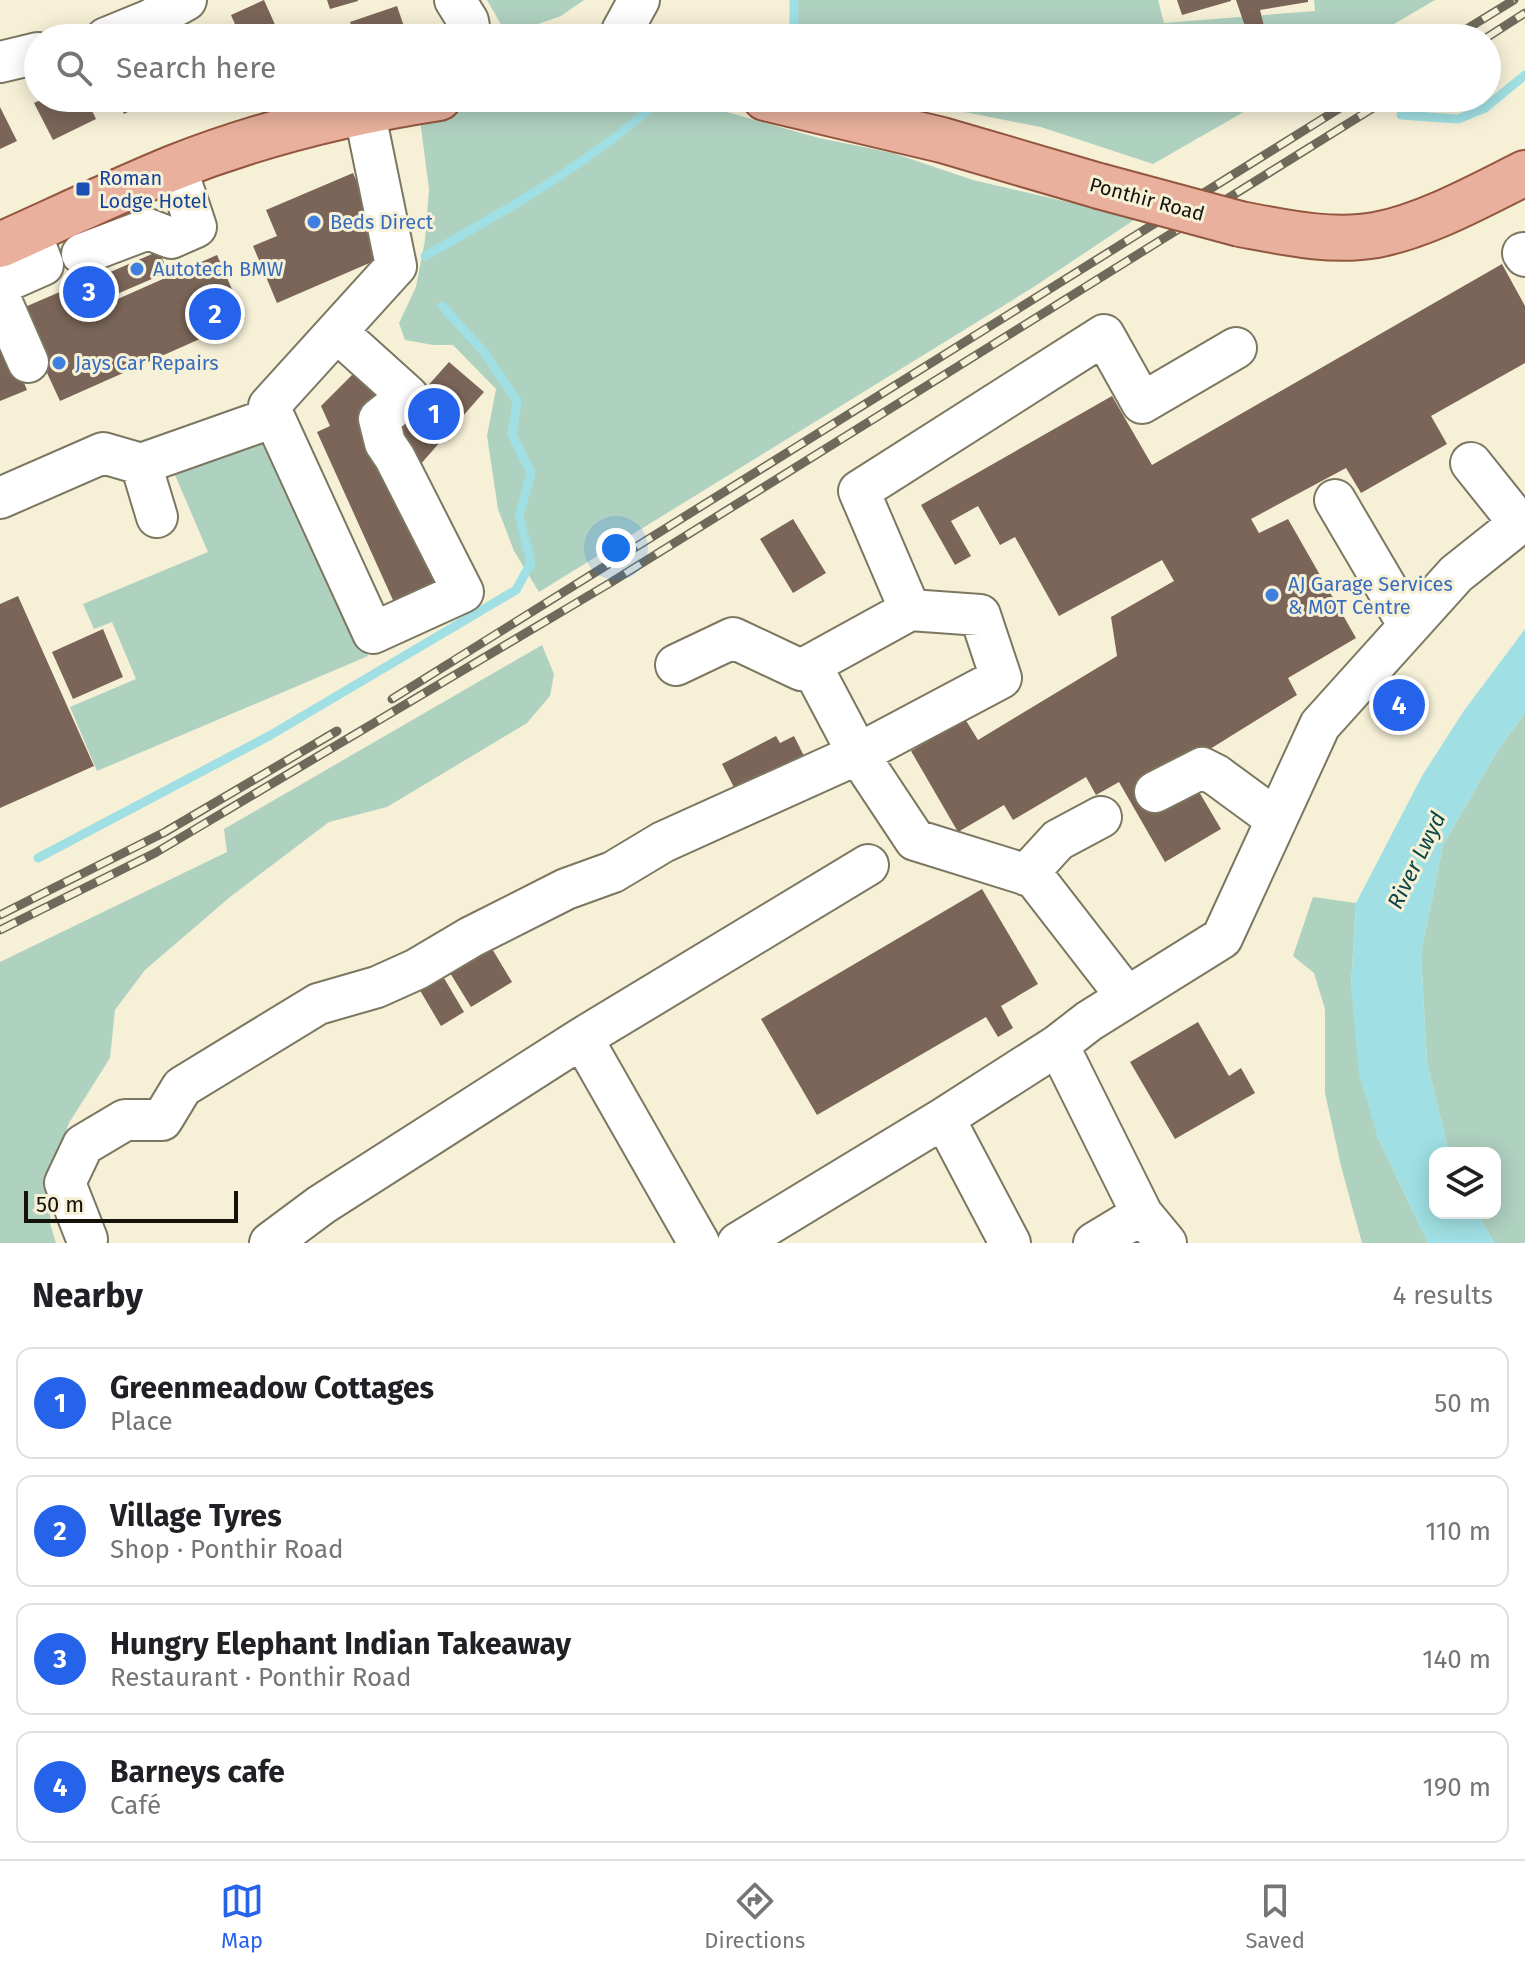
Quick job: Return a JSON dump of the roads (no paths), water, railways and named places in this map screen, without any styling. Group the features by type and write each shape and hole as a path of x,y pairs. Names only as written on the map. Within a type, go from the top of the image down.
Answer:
{"main road":[{"path":"15,238 176,167 302,125 356,112"},
{"name":"Ponthir Road","path":"824,112 942,140 1240,224 1304,235 1376,235 1438,215 1525,173"}],"street":[{"path":"140,24 186,0"},
{"path":"455,0 469,24"},
{"path":"626,24 639,0"},
{"path":"0,62 24,56"},
{"path":"337,332 408,396 379,419 385,443 463,592 373,633 269,406 396,266 364,112"},
{"path":"82,254 148,229 171,238 196,227 176,167"},
{"path":"0,284 43,265 15,238"},
{"path":"0,298 28,362"},
{"path":"910,610 859,491 1104,335 1142,403 1236,348"},
{"path":"0,498 103,453 141,464 274,417"},
{"path":"738,1243 944,1118 1058,1045 1089,1021 1222,938 1320,725 1456,574 1522,521 1471,463"},
{"path":"141,464 157,517"},
{"path":"1335,500 1409,626"},
{"path":"87,1239 65,1183 83,1145 125,1120 162,1120 182,1087 318,1004 377,987 417,969 471,937 566,889 613,872 663,842 858,754 1001,678 980,615 910,610 801,670 733,638 676,665"},
{"path":"811,665 858,754 915,840 1034,877 1127,997"},
{"path":"1155,792 1202,768 1276,819"},
{"path":"1026,875 1058,840 1101,817"},
{"path":"270,1243 321,1205 582,1038 868,865"},
{"path":"582,1038 699,1243"},
{"path":"1058,1045 1154,1229 1094,1243"},
{"path":"944,1118 1010,1243"}],"water":[{"name":"River Lwyd","path":"1525,629 1525,713 1498,750 1443,845 1421,953 1427,1062 1448,1147 1429,1147 1429,1219 1481,1219 1494,1243 1428,1243 1378,1138 1359,1075 1351,987 1356,903 1422,776 1463,712"}],"waterway":[{"path":"794,0 794,24"},
{"path":"1501,95 1525,75"},
{"path":"425,256 572,168 646,112"},
{"path":"1401,115 1458,119 1475,112"},
{"path":"38,858 269,736 516,590 531,563 519,516 531,473 512,434 517,401 484,352 442,306"}],"railway":[{"path":"1475,24 1514,0"},
{"path":"1501,28 1525,13"},
{"path":"392,699 1334,112"},
{"path":"0,930 155,853 610,583 1367,112"},
{"path":"0,915 165,832 337,731"}],"place":[{"name":"Roman Lodge Hotel","path":"83,189"},
{"name":"Beds Direct","path":"314,222"},
{"name":"Autotech BMW","path":"137,269"},
{"name":"Hungry Elephant Indian Takeaway","path":"89,292"},
{"name":"Village Tyres","path":"215,314"},
{"name":"Jays Car Repairs","path":"59,363"},
{"name":"Greenmeadow Cottages","path":"434,414"},
{"name":"AJ Garage Services & MOT Centre","path":"1272,595"},
{"name":"Barneys cafe","path":"1399,705"}]}
